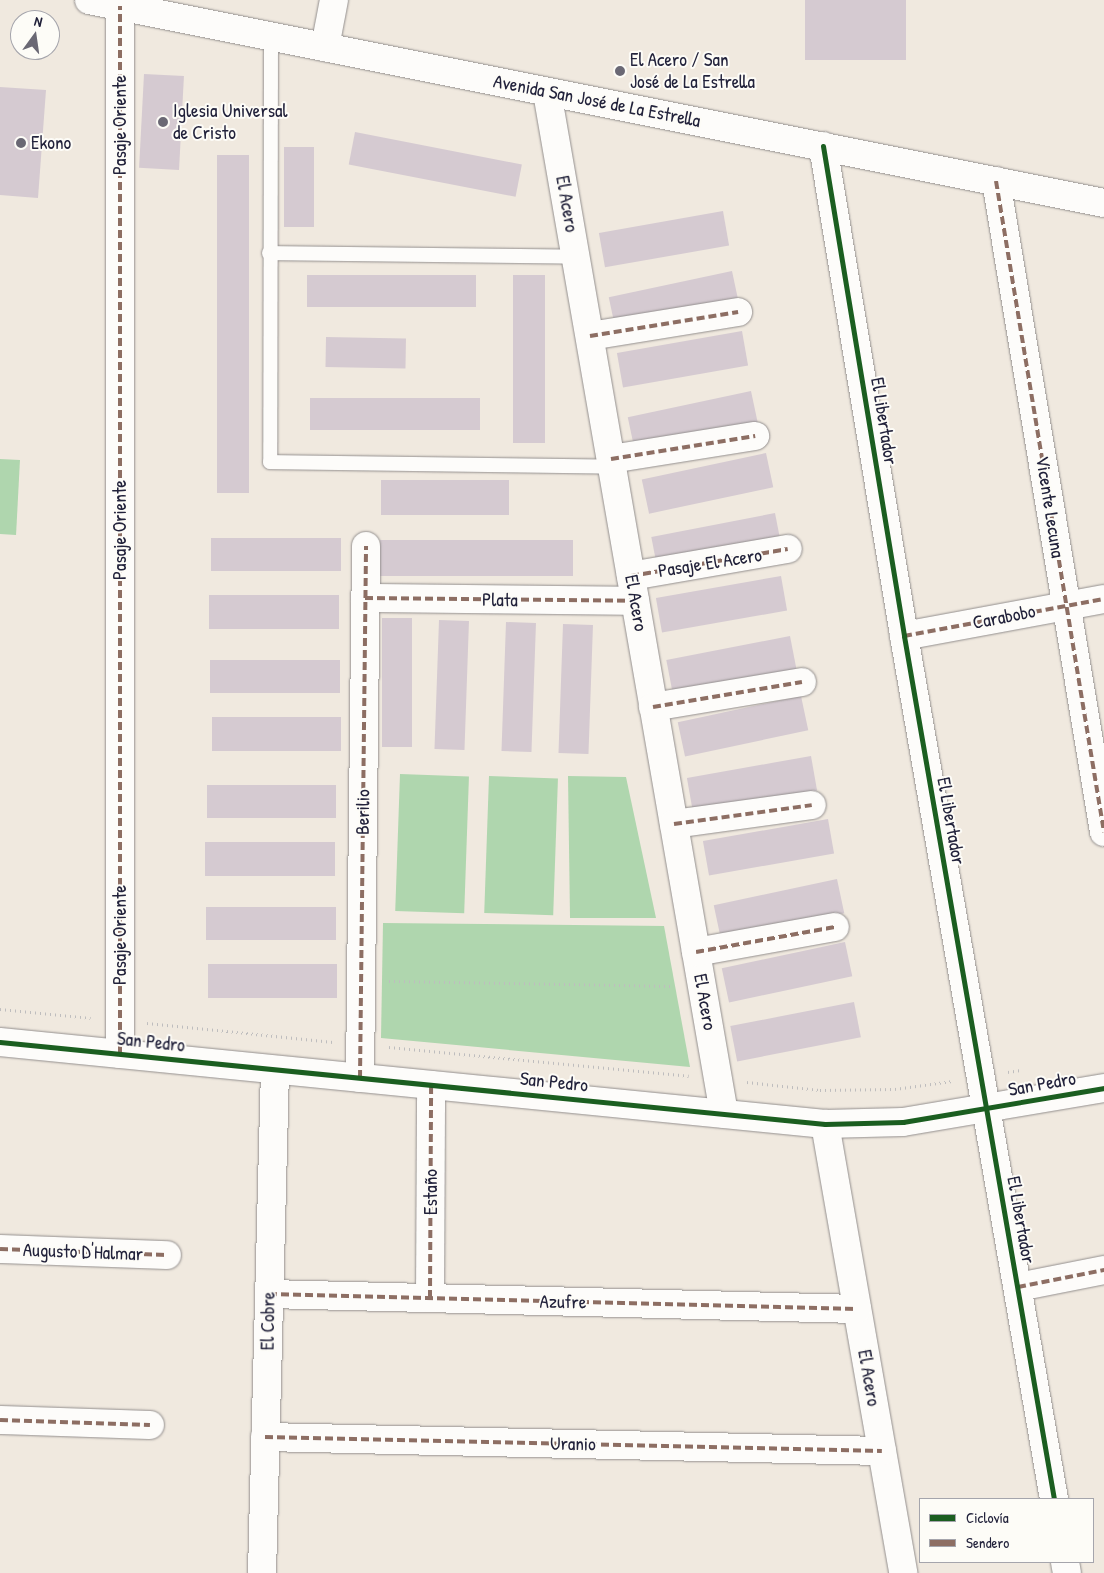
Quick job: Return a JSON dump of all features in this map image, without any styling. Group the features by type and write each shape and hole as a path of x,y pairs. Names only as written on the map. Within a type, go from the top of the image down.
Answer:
{"street":[{"name":"Avenida San José de La Estrella","path":"89,0 1104,203"},
{"path":"325,47 334,0"},
{"name":"Pasaje Oriente","path":"120,6 120,1054"},
{"name":"El Acero","path":"547,92 724,1114"},
{"name":"El Libertador","path":"823,146 904,636 1054,1498"},
{"name":"Vicente Lecuna","path":"996,181 1104,832"},
{"path":"590,336 738,312"},
{"path":"612,463 755,436"},
{"name":"Berilio","path":"360,1078 366,546"},
{"name":"Pasaje El Acero","path":"633,588 788,550"},
{"name":"Plata","path":"365,598 633,588"},
{"name":"Carabobo","path":"904,636 1104,599"},
{"path":"653,707 802,682"},
{"path":"674,824 812,804"},
{"path":"696,952 836,927"},
{"name":"San Pedro","path":"0,1042 825,1124 903,1122 1104,1088"},
{"name":"El Cobre","path":"262,1573 275,1070"},
{"name":"Estaño","path":"430,1298 431,1085"},
{"name":"El Acero","path":"825,1124 902,1573"},
{"name":"Augusto D'Halmar","path":"0,1249 167,1255"},
{"path":"1018,1287 1104,1270"},
{"name":"Azufre","path":"269,1294 857,1309"},
{"path":"0,1420 150,1425"},
{"name":"Uranio","path":"265,1437 882,1451"}],"lane":[{"path":"271,37 269,458 272,464 612,463"},
{"path":"269,253 576,257"}],"path":[{"path":"361,981 702,987"},
{"path":"0,1009 820,1090 895,1089 1028,1069"}],"green space":[{"path":"0,459 20,460 16,535 0,534"},
{"path":"400,774 469,776 464,913 395,911"},
{"path":"489,776 558,778 553,915 484,913"},
{"path":"568,776 626,777 656,918 570,918"},
{"path":"383,923 664,926 690,1067 381,1038"}],"building":[{"path":"805,0 906,0 906,60 805,60"},
{"name":"Iglesia Universal de Cristo","path":"144,74 184,76 179,170 139,168"},
{"name":"Ekono","path":"0,87 46,90 38,198 0,195"},
{"path":"355,132 522,164 516,197 349,164"},
{"path":"284,147 314,147 314,227 284,227"},
{"path":"217,155 249,155 249,493 217,493"},
{"path":"723,211 729,245 605,267 599,233"},
{"path":"732,271 739,305 616,331 609,297"},
{"path":"307,275 476,275 476,307 307,307"},
{"path":"513,275 545,275 545,443 513,443"},
{"path":"742,331 748,365 623,388 617,353"},
{"path":"326,337 406,338 405,368 325,367"},
{"path":"751,391 758,425 635,451 628,417"},
{"path":"310,398 480,398 480,430 310,430"},
{"path":"766,453 773,487 649,514 642,479"},
{"path":"381,480 509,480 509,515 381,515"},
{"path":"775,513 782,548 658,572 651,537"},
{"path":"211,538 341,538 341,571 211,571"},
{"path":"380,540 573,540 573,576 380,576"},
{"path":"781,576 787,610 662,633 656,598"},
{"path":"209,595 339,595 339,629 209,629"},
{"path":"382,618 412,618 412,747 382,747"},
{"path":"439,620 469,621 464,750 434,749"},
{"path":"506,622 536,623 531,752 501,751"},
{"path":"563,624 593,625 588,754 558,753"},
{"path":"790,636 797,671 673,695 666,660"},
{"path":"210,660 340,660 340,693 210,693"},
{"path":"801,696 808,730 685,756 678,722"},
{"path":"212,717 341,717 341,751 212,751"},
{"path":"811,756 817,790 693,812 687,778"},
{"path":"207,785 336,785 336,818 207,818"},
{"path":"828,819 834,853 709,876 703,841"},
{"path":"205,842 335,842 335,876 205,876"},
{"path":"837,879 844,913 721,939 714,905"},
{"path":"206,907 336,907 336,940 206,940"},
{"path":"845,942 852,976 729,1002 722,968"},
{"path":"208,964 337,964 337,998 208,998"},
{"path":"854,1002 861,1037 737,1061 730,1026"}],"marked path":[{"path":"120,6 120,1054"},
{"path":"996,181 1104,832"},
{"path":"590,336 738,312"},
{"path":"611,459 755,436"},
{"path":"360,1078 366,546"},
{"path":"631,576 788,549"},
{"path":"365,598 635,601"},
{"path":"904,636 1104,599"},
{"path":"653,707 802,682"},
{"path":"674,824 812,805"},
{"path":"696,952 835,927"},
{"path":"430,1298 431,1085"},
{"path":"0,1249 167,1255"},
{"path":"1018,1287 1104,1270"},
{"path":"269,1294 857,1309"},
{"path":"0,1420 150,1425"},
{"path":"265,1437 882,1451"}],"cycle path":[{"path":"823,146 904,636 1054,1498"},
{"path":"0,1042 825,1124 903,1122 1104,1088"}],"place":[{"name":"El Acero / San José de La Estrella","path":"620,71"},
{"name":"Iglesia Universal de Cristo","path":"163,122"},
{"name":"Ekono","path":"21,143"}]}
